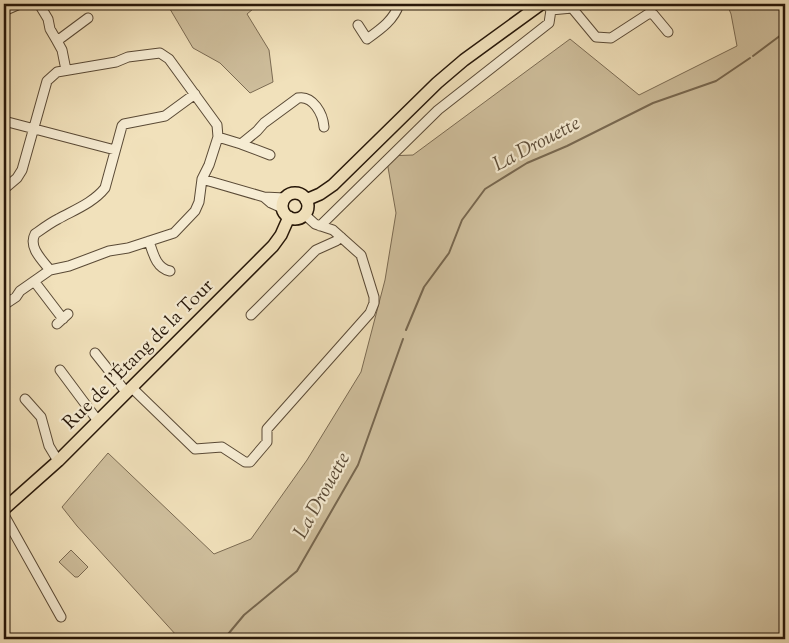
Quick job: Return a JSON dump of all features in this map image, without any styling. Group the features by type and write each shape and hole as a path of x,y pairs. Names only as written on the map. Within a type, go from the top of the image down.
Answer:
{"main road":[{"path":"306,200 320,194 333,185 437,82 464,60 546,6"},
{"path":"296,193 303,196 306,200 307,207 304,214 298,218 285,208 292,194 296,193"},
{"name":"Rue de l'Étang de la Tour","path":"4,509 58,461 273,246 281,235 285,208"}],"street":[{"path":"4,11 20,4"},
{"path":"39,4 62,50 66,70"},
{"path":"358,25 367,39 389,22 396,13 399,4"},
{"path":"320,226 438,110 549,23 546,6 575,6 596,37 611,38 648,14 653,14 668,32"},
{"path":"57,41 88,18"},
{"path":"4,189 17,178 22,170 48,81 57,72 116,62 128,57 160,53 169,59 217,125 218,138 202,179 199,202 195,211 174,233 128,248 108,251 69,266 50,270 4,305"},
{"path":"50,270 33,246 35,234 56,219 77,210 101,193 105,188 122,126 165,116 195,94"},
{"path":"241,144 264,123 298,98 305,97 309,99 323,116 324,127"},
{"path":"4,121 116,150"},
{"path":"218,138 270,155"},
{"path":"202,179 264,197 285,208"},
{"path":"94,353 129,390 195,449 222,447 244,462 250,462 267,442 267,429 370,313 374,304 374,297 361,255 333,230 315,224 304,214"},
{"path":"251,315 316,250 341,237"},
{"path":"149,241 154,257 163,269 170,271"},
{"path":"34,281 62,319"},
{"path":"60,370 98,421"},
{"path":"25,400 42,417 49,446 58,461"},
{"path":"4,515 61,617"}],"shaded area":[{"path":"167,4 259,4 247,14 269,50 273,82 250,93 220,63 193,48"},
{"path":"727,4 785,4 785,639 177,639 177,636 62,507 108,453 214,554 251,539 307,460 361,372 385,280 396,213 386,156 413,155 570,39 639,95 737,46 731,14"},
{"path":"71,550 88,567 78,577 75,577 59,562"}],"waterway":[{"name":"La Drouette","path":"753,56 785,32"},
{"name":"La Drouette","path":"406,330 424,287 449,253 462,220 485,189 527,163 567,146 653,103 716,81 750,58"},
{"name":"La Drouette","path":"224,639 244,615 297,571 358,465 403,339"}]}
